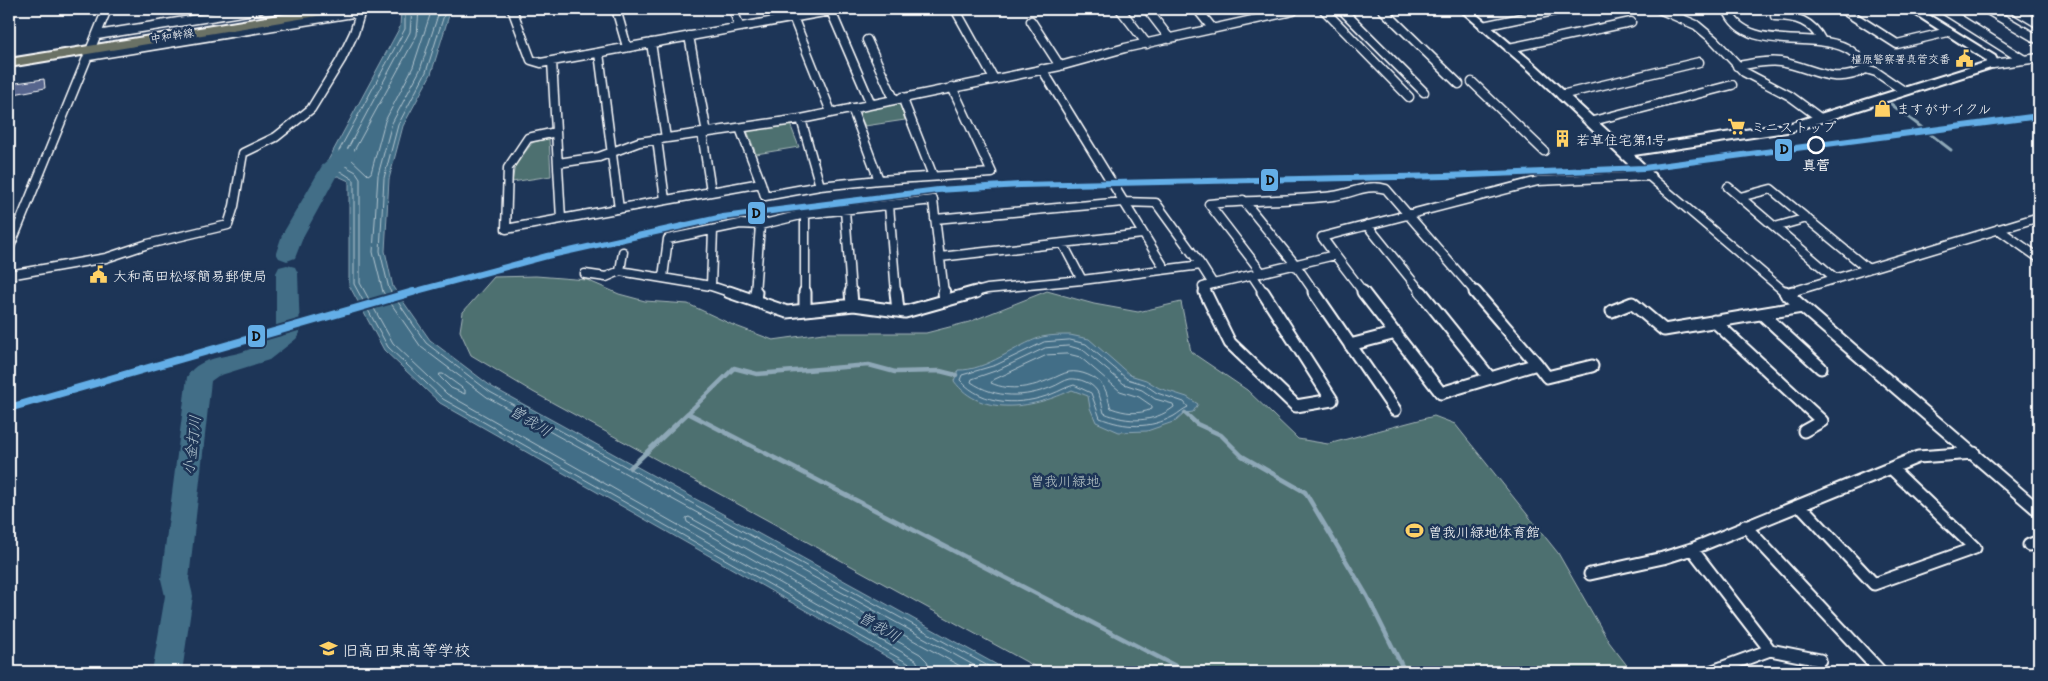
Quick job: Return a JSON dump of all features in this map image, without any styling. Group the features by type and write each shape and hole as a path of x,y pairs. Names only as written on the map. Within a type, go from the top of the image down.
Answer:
{"main road":[{"name":"中和幹線","path":"9,64 94,45 294,9"},
{"name":"中和幹線","path":"9,57 340,12"}],"street":[{"path":"9,249 94,45 107,9"},
{"path":"94,45 260,9"},
{"path":"512,9 531,60 541,63 841,9"},
{"path":"616,9 627,47"},
{"path":"733,9 739,26"},
{"path":"956,9 994,79"},
{"path":"1120,9 1147,44"},
{"path":"1147,9 1170,39"},
{"path":"1197,9 1213,29"},
{"path":"1252,9 1260,18"},
{"path":"558,163 599,157 639,142 800,119 1060,66 1293,11 1291,9"},
{"path":"1323,9 1409,97"},
{"path":"1341,9 1424,92"},
{"path":"1382,9 1459,84"},
{"path":"1464,9 1626,152 1650,176 1702,218 1786,294 1974,452 2039,511"},
{"path":"1483,26 1563,9"},
{"path":"1658,9 1696,25 1714,40 1737,66 1758,80 1790,96 1820,118"},
{"path":"1727,9 1732,19 1744,28 1759,35 1790,41 1822,41 1852,52 1863,62 1866,69"},
{"path":"1842,9 1897,44 1948,32"},
{"path":"1912,9 1991,58 1993,64"},
{"path":"1943,9 2024,60"},
{"path":"1986,9 2039,40"},
{"path":"2014,9 2039,24"},
{"path":"831,11 871,104"},
{"path":"9,275 106,258 148,244 228,225 234,206 243,153 276,137 311,109 342,60 359,17 353,13 340,12"},
{"path":"1775,16 1795,17 1807,22 1814,27 1822,41"},
{"path":"793,17 831,112"},
{"path":"1030,21 1060,66"},
{"path":"1509,48 1631,22"},
{"path":"689,36 711,191"},
{"path":"867,40 898,98 933,176"},
{"path":"651,43 665,200"},
{"path":"598,53 619,209"},
{"path":"1626,152 1793,126 1993,64 2039,58"},
{"path":"552,61 561,218"},
{"path":"1737,66 1778,61 1790,63 1827,76 1843,78 1856,76 1866,69"},
{"path":"1561,94 1699,62"},
{"path":"1042,69 1104,167 1165,270"},
{"path":"1866,69 1876,72 1904,91"},
{"path":"1472,82 1544,151"},
{"path":"1590,122 1732,85"},
{"path":"740,128 764,196 820,186 879,180 992,173 952,87"},
{"path":"852,108 879,180"},
{"path":"800,119 820,186"},
{"path":"556,132 528,138 508,168 506,229 761,183"},
{"path":"1537,364 1441,393 1322,237 1538,181 1650,176"},
{"path":"1262,273 1209,204 1243,200 1337,196 1374,185 1386,189 1548,377 1592,366"},
{"path":"1728,187 1836,279"},
{"path":"1740,197 1771,189 1868,269"},
{"path":"664,277 668,240 740,224 760,225 805,214 933,200 945,301"},
{"path":"1243,200 1295,264 1395,410"},
{"path":"935,219 1123,202 1156,203 1213,284"},
{"path":"889,205 898,311"},
{"path":"845,210 852,306"},
{"path":"805,214 805,310"},
{"path":"1775,227 1807,218"},
{"path":"1786,294 1998,229 2038,219"},
{"path":"755,300 760,225"},
{"path":"1367,225 1490,378"},
{"path":"1998,229 2039,258"},
{"path":"711,286 713,230"},
{"path":"940,257 1142,234"},
{"path":"1063,244 1082,280"},
{"path":"620,271 623,252"},
{"path":"1252,275 1332,400 1296,406 1230,343 1203,287 1295,264 1335,255"},
{"path":"585,274 606,277 620,271 664,277 711,286 787,312 852,306 905,312 987,289 1082,280 1201,265"},
{"path":"1612,311 1632,302 1664,330 1802,307"},
{"path":"1762,314 1821,368"},
{"path":"1714,321 1822,422 1804,431"},
{"path":"1350,345 1396,333"},
{"path":"1590,574 1663,558 1692,549 1745,526 1918,458 1974,452"},
{"path":"1800,505 1874,584 1975,548 1892,468"},
{"path":"1745,526 1880,672"},
{"path":"1692,549 1770,650"},
{"path":"1710,672 1770,650 1820,660"}],"green space":[{"path":"899,102 905,120 865,126 859,114 865,109"},
{"path":"790,124 799,147 756,154 747,130"},
{"path":"549,138 551,176 512,182 515,165 533,142"},
{"name":"曽我川緑地","path":"536,276 587,280 619,294 645,301 688,304 733,325 773,340 823,333 926,333 969,322 1047,291 1094,304 1138,312 1181,302 1191,352 1247,390 1298,439 1328,444 1434,416 1455,424 1558,553 1609,642 1632,672 1045,672 533,392 471,355 460,331 463,312 494,277"}],"water":[{"name":"曽我川","path":"401,9 451,9 431,74 403,126 389,179 385,251 393,287 430,340 492,387 1010,672 914,672 440,403 384,350 349,285 349,181 338,176 318,179 400,27"},
{"path":"1070,335 1089,339 1130,375 1146,380 1159,388 1187,397 1198,404 1193,412 1185,413 1176,421 1147,431 1119,432 1096,422 1090,408 1088,396 1072,390 1026,405 994,405 979,401 966,393 954,381 958,370 980,366 1042,337"}],"building":[{"path":"44,79 45,88 9,95 9,84"}],"waterway":[{"path":"1891,104 1951,150"},
{"name":"小金打川","path":"287,253 293,235 330,169 347,155"},
{"name":"小金打川","path":"167,672 179,596 175,579 199,377 210,369 261,354 288,333 287,273"},
{"path":"688,413 734,368 757,374 869,365 895,372 940,371 956,375"},
{"path":"630,468 688,413"},
{"path":"688,413 1187,672"},
{"path":"1185,413 1197,424 1221,435 1242,456 1305,492 1367,596 1405,672"}],"transit line":[{"name":"D","path":"9,408 252,337 471,276 547,256 723,217 938,190 1020,185 1445,176 1644,168 2039,116"}],"place":[{"name":"橿原警察署真菅交番","path":"1964,58"},
{"name":"ますがサイクル","path":"1882,108"},
{"name":"ミニストップ","path":"1737,126"},
{"name":"若草住宅第1号","path":"1562,139"},
{"name":"真菅","path":"1816,145"},
{"name":"大和高田松塚簡易郵便局","path":"99,275"},
{"name":"曽我川緑地体育館","path":"1414,531"},
{"name":"旧高田東高等学校","path":"328,649"}]}
